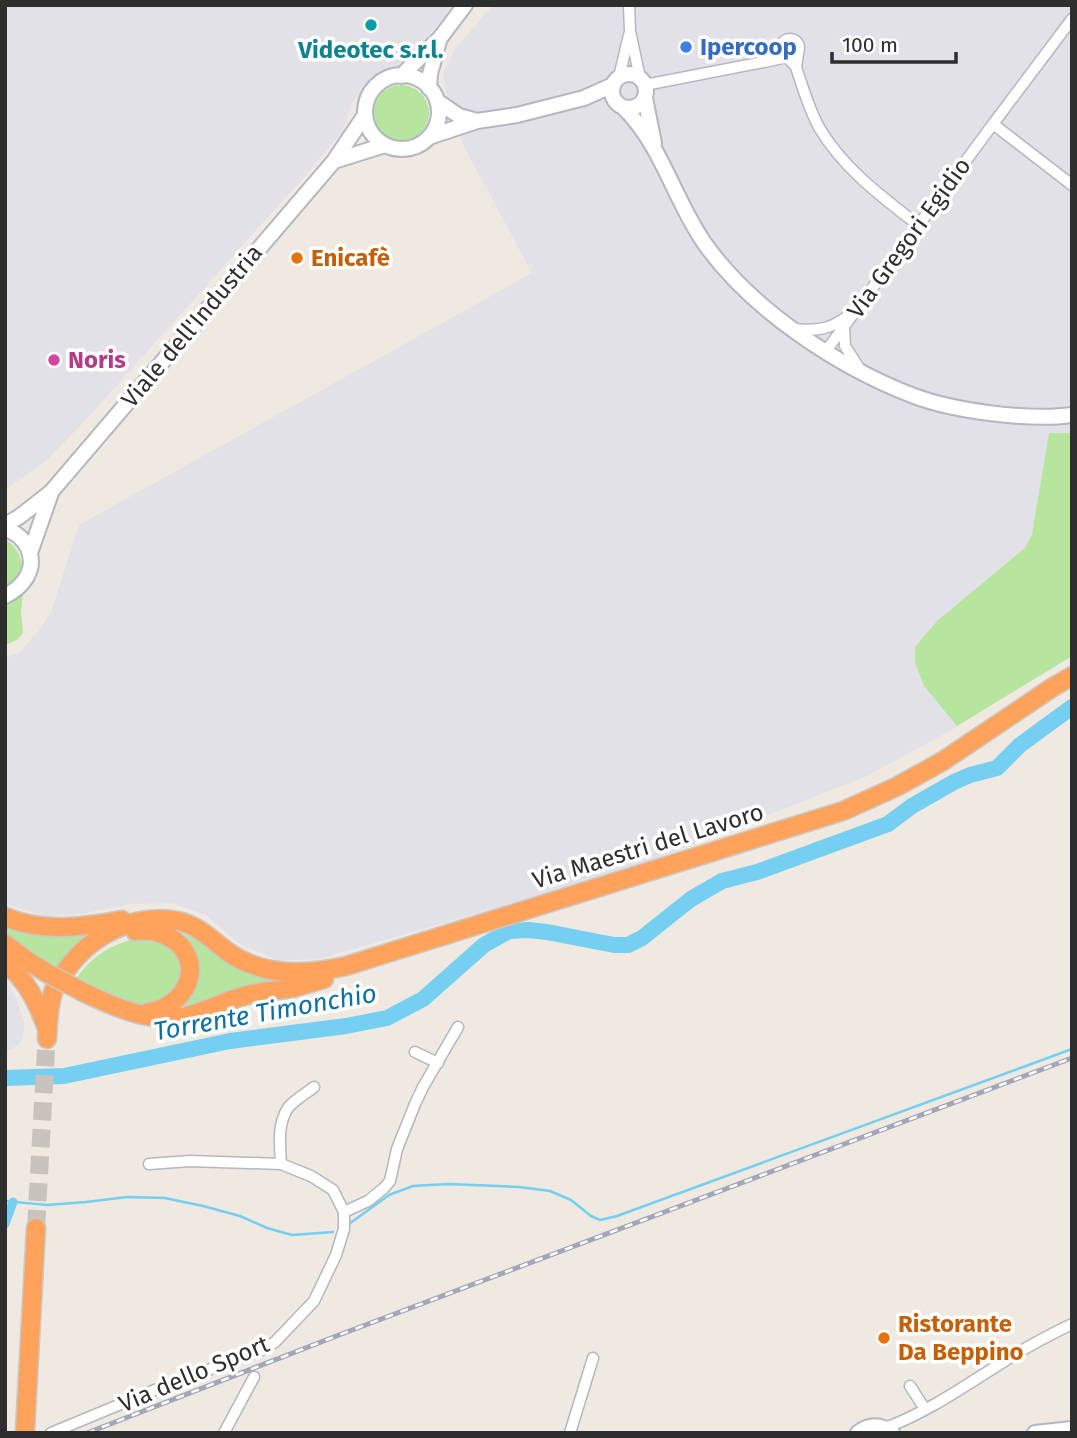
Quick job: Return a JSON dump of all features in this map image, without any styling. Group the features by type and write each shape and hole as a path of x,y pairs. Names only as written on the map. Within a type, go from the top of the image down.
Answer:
{"highway":[{"name":"Via Maestri del Lavoro","path":"215,942 230,953 263,969 303,973 346,966 843,811 896,787 943,761 1072,676"},
{"path":"5,918 34,926 62,928 154,915 180,921 215,942"},
{"path":"47,1040 49,1011 58,981 77,954 95,940 129,924 148,920 180,921"},
{"path":"47,1040 55,1009 66,984 82,960 100,946 135,931 157,926 184,930 215,942"},
{"path":"135,931 154,931 178,943 187,953 190,970 187,985 180,997 155,1012 139,1013"},
{"path":"5,944 29,962 83,992 118,1008 165,1018 184,1017 235,998 325,979 394,956 429,940"},
{"path":"5,962 17,972 30,990 47,1040"},
{"path":"25,1431 36,1228"}],"main road":[{"name":"Viale dell'Industria","path":"30,554 19,535 5,527 51,492 334,161 365,115 366,105 375,88 382,81 401,76 440,38 465,5"},
{"name":"Viale dell'Industria","path":"429,137 438,120 439,110 430,74 440,38"},
{"path":"365,115 375,138 385,145 404,149 422,143 429,137 477,121 517,115 584,98 627,74 632,74 644,87 655,148"},
{"path":"401,76 416,79 459,116 477,121"},
{"path":"616,81 611,90 655,148 687,216 706,245 747,291 791,329 876,379 941,405 1002,414 1054,417 1072,415"},
{"path":"584,98 633,108 638,106 644,87"},
{"path":"334,161 385,145"},
{"name":"Viale dell'Industria","path":"5,596 16,589 27,575 30,554 51,492"},
{"path":"858,1433 872,1426 892,1429"},
{"path":"1035,1433 1072,1429"}],"street":[{"path":"629,5 630,31 644,87 798,54"},
{"name":"Via Gregori Egidio","path":"826,351 1072,19"},
{"path":"616,81 630,31"},
{"path":"764,62 789,39 795,40 799,45 796,67"},
{"path":"782,44 782,53 796,67 819,127 833,149 875,192 918,225"},
{"path":"993,124 1072,186"},
{"path":"791,329 822,330 832,327 857,309"},
{"path":"844,327 845,346 860,370"},
{"path":"149,1164 192,1161 281,1164 311,1176 333,1190 344,1220 390,1181 404,1130 423,1087 458,1027"},
{"path":"415,1052 438,1063"},
{"path":"281,1164 281,1127 288,1108 314,1087"},
{"name":"Via dello Sport","path":"51,1433 157,1389 262,1350 275,1342 314,1301 336,1255 344,1220"},
{"path":"892,1429 1044,1337 1072,1324"},
{"path":"570,1433 593,1358"},
{"path":"224,1433 254,1377"},
{"path":"910,1386 925,1409"}],"shaded area":[{"path":"5,5 455,5 407,60 392,73 368,84 352,103 342,132 305,176 82,424 47,460 5,490"},
{"path":"493,5 1072,5 1072,656 948,732 865,777 630,869 319,959 279,961 238,943 206,915 172,903 131,904 80,914 47,916 5,903 5,658 21,651 52,609 79,525 532,273 464,147 446,93 443,72 456,48"},
{"path":"5,978 24,1020 24,1032 20,1043 5,1051"}],"green space":[{"path":"401,85 412,87 421,93 427,102 427,124 421,133 412,139 401,141 390,139 381,133 375,124 373,113 375,102 381,93 390,87"},
{"path":"1049,433 1072,433 1072,656 957,726 924,686 915,663 915,647 937,621 1025,548 1032,534"},
{"path":"5,539 16,549 21,568 18,578 5,590"},
{"path":"23,594 23,633 17,640 5,645 5,604"},
{"path":"5,923 92,933 73,947 57,969 5,932"},
{"path":"174,932 190,936 290,980 168,1013 195,974"},
{"path":"144,937 167,944 178,957 185,973 174,997 144,1006 125,1002 76,979 106,950"}],"waterway":[{"name":"Torrente Timonchio","path":"5,1078 64,1076 230,1041 387,1018 423,999 484,945 509,931 547,932 614,945 628,945 642,938 691,899 722,881 757,872 888,824 912,806 954,782 997,768 1020,745 1072,707"},
{"path":"349,1224 389,1195 413,1186 448,1184 550,1191 571,1200 600,1220 617,1216 1072,1049"},
{"path":"5,1201 47,1205 127,1197 165,1198 240,1216 292,1235 333,1232"},
{"path":"5,1224 13,1202"}],"tunnel":[{"path":"36,1228 46,1050"}],"railway":[{"path":"87,1433 1072,1058"}],"place":[{"name":"Videotec s.r.l.","path":"371,25"},
{"name":"Ipercoop","path":"686,47"},
{"name":"Enicafè","path":"297,258"},
{"name":"Noris","path":"54,360"},
{"name":"Ristorante Da Beppino","path":"884,1338"}]}
